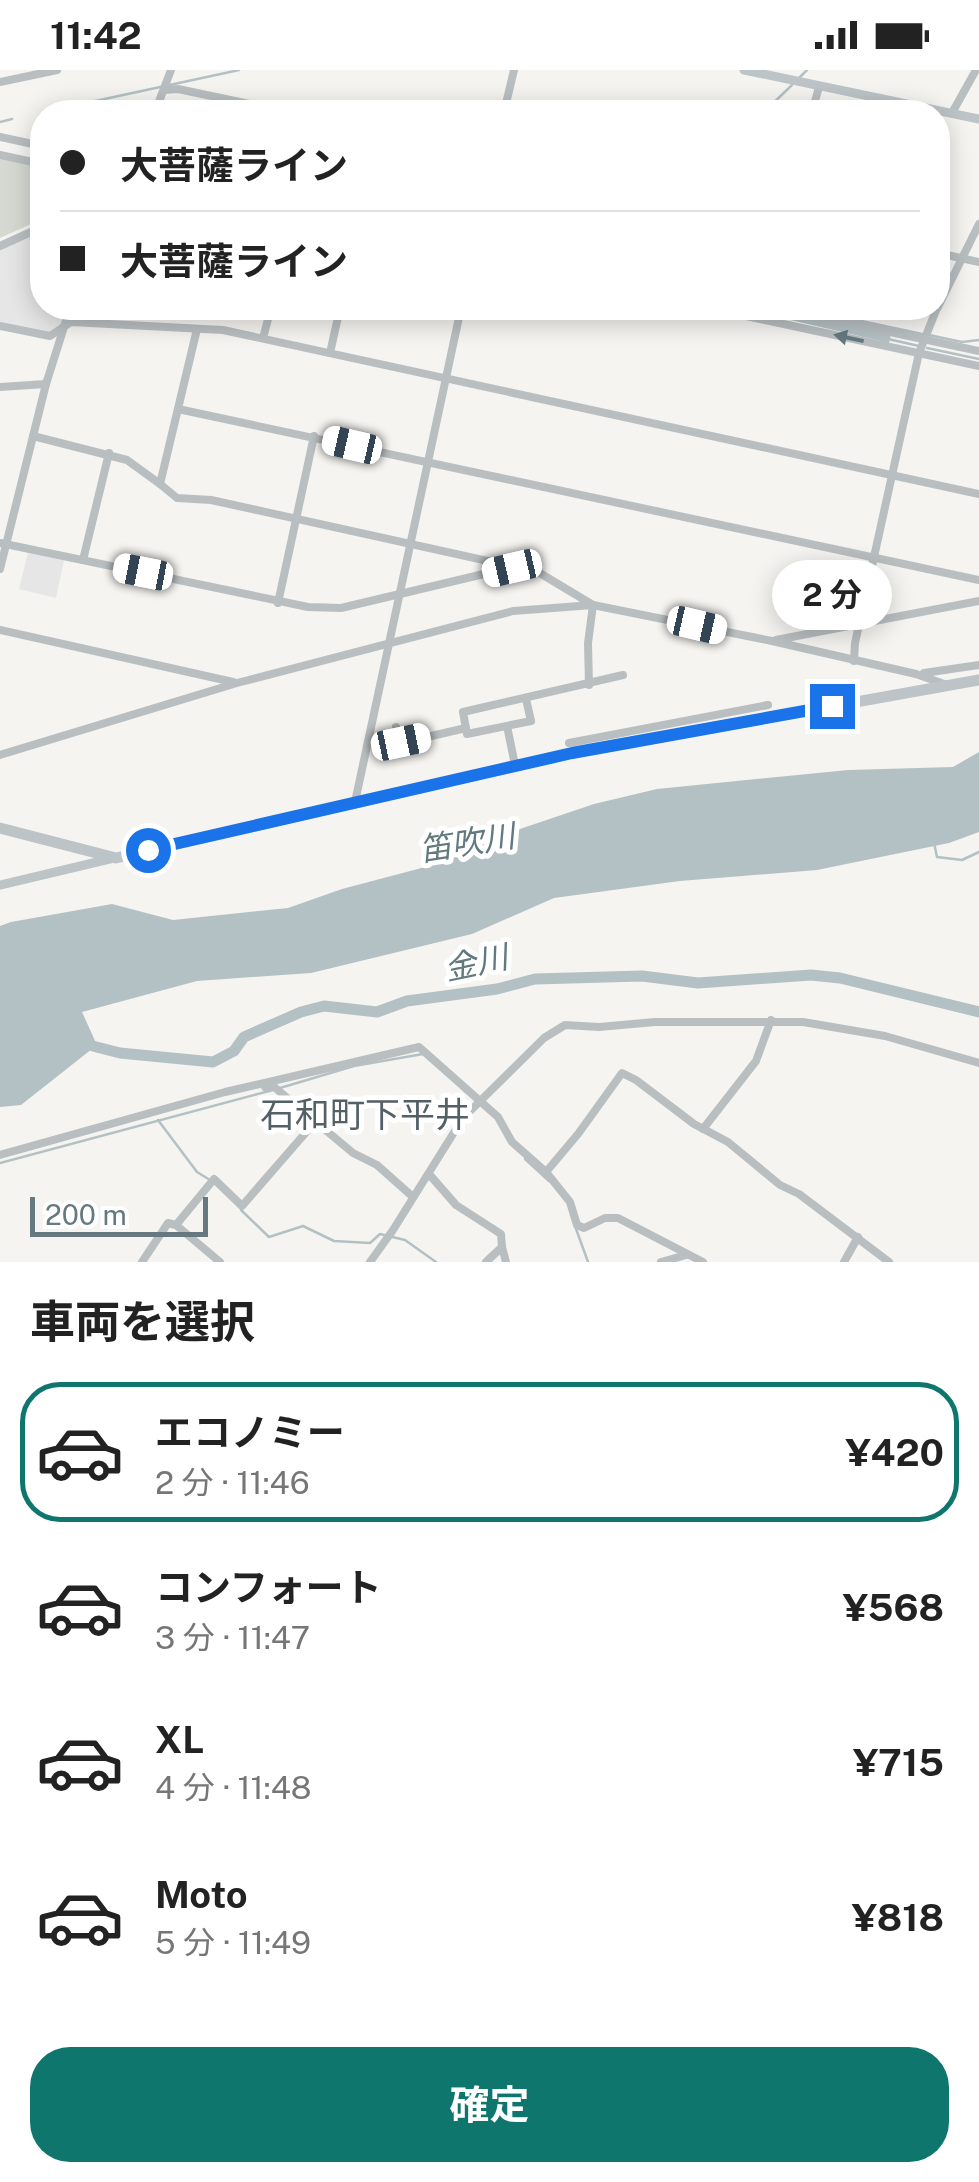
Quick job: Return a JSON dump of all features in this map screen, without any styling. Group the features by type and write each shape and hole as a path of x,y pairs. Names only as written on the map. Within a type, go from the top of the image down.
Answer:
{"highway":[{"path":"0,828 116,858 627,737 979,680"}],"main road":[{"path":"745,70 886,100"},
{"path":"952,114 979,119"},
{"path":"78,866 80,849"},
{"path":"0,885 116,858"}],"street":[{"path":"0,82 57,70"},
{"path":"160,100 171,70"},
{"path":"507,100 514,70"},
{"path":"952,114 976,70"},
{"path":"815,100 819,86"},
{"path":"165,87 231,100"},
{"path":"0,137 30,143"},
{"path":"0,155 30,161"},
{"path":"950,282 979,224"},
{"path":"0,246 30,233"},
{"path":"950,256 979,262"},
{"path":"0,569 3,544 66,320"},
{"path":"262,338 267,320"},
{"path":"330,353 337,320"},
{"path":"355,802 459,320"},
{"path":"780,320 979,351"},
{"path":"822,320 892,339 922,341 979,366"},
{"path":"854,661 922,341 931,320"},
{"path":"64,324 223,330 979,494"},
{"path":"0,326 50,336 64,324"},
{"path":"160,484 197,329"},
{"path":"0,387 46,384"},
{"path":"178,409 979,580"},
{"path":"33,436 127,460 178,498 212,500 538,572 593,604"},
{"path":"278,603 314,436"},
{"path":"83,560 109,453"},
{"path":"3,544 278,603 341,608 512,568"},
{"path":"772,641 979,601"},
{"path":"590,686 588,643 593,604"},
{"path":"0,755 237,683 513,611 593,604 772,641 948,685"},
{"path":"0,630 237,683"},
{"path":"916,674 979,666"},
{"path":"526,699 530,721 466,734 462,712 623,676"},
{"path":"569,743 627,737 768,704"},
{"path":"507,726 515,766"},
{"path":"396,727 401,742 466,728"},
{"path":"370,1262 456,1126 544,1038 565,1025 599,1028 655,1022 770,1020 839,1026 920,1044 979,1063"},
{"path":"702,1130 756,1062 770,1020"},
{"path":"0,1154 250,1086 419,1047 498,1117 512,1142 546,1172 570,1202 577,1225 584,1228 606,1218 618,1218 703,1262"},
{"path":"546,1172 622,1074 636,1080 702,1130 728,1142 780,1185 799,1194 890,1262"},
{"path":"250,1086 275,1090 353,1153 378,1165 413,1197"},
{"path":"176,1225 212,1182 242,1206 314,1122"},
{"path":"429,1174 456,1205 501,1234 506,1262"},
{"path":"142,1262 168,1224 176,1225 220,1262"},
{"path":"844,1262 858,1237"},
{"path":"486,1262 502,1247"},
{"path":"662,1262 686,1255"}],"shaded area":[{"path":"0,158 30,164 30,224 0,238"},
{"path":"30,232 30,320 64,320 57,333 0,326 0,246"},
{"path":"791,320 826,320 891,334 889,343"},
{"path":"28,552 64,560 56,598 19,589"},
{"path":"979,752 979,832 949,843 817,870 680,881 554,898 472,934 311,973 197,981 82,1012 97,1045 21,1105 0,1107 0,926 11,922 112,904 173,920 288,908 429,866 490,839 594,804 657,789 848,770 953,767"}],"waterway":[{"path":"100,100 239,70"},
{"path":"798,79 807,70"},
{"path":"776,100 792,85"},
{"path":"0,122 12,119"},
{"path":"857,320 922,334"},
{"path":"929,335 962,342 979,340"},
{"path":"888,339 919,346"},
{"path":"927,348 979,359"},
{"path":"934,843 937,857 962,860 979,852"},
{"name":"金川","path":"81,1043 120,1053 213,1062 234,1051 244,1037 324,1006 377,1012 407,1001 497,989 535,979 642,976 698,983 811,975 840,978 979,1012"},
{"path":"280,1088 354,1066 423,1054"},
{"path":"0,1163 273,1090"},
{"path":"158,1120 197,1172 210,1180"},
{"path":"525,1159 549,1181"},
{"path":"241,1210 269,1237 303,1226 334,1241 370,1243 380,1234 405,1240 436,1262"},
{"path":"575,1226 588,1262"}],"district":[{"name":"石和町下平井","path":"365,1115"}],"route":[{"path":"148,850 572,753 832,706"}],"water label":[{"name":"笛吹川","path":"467,843"}]}
